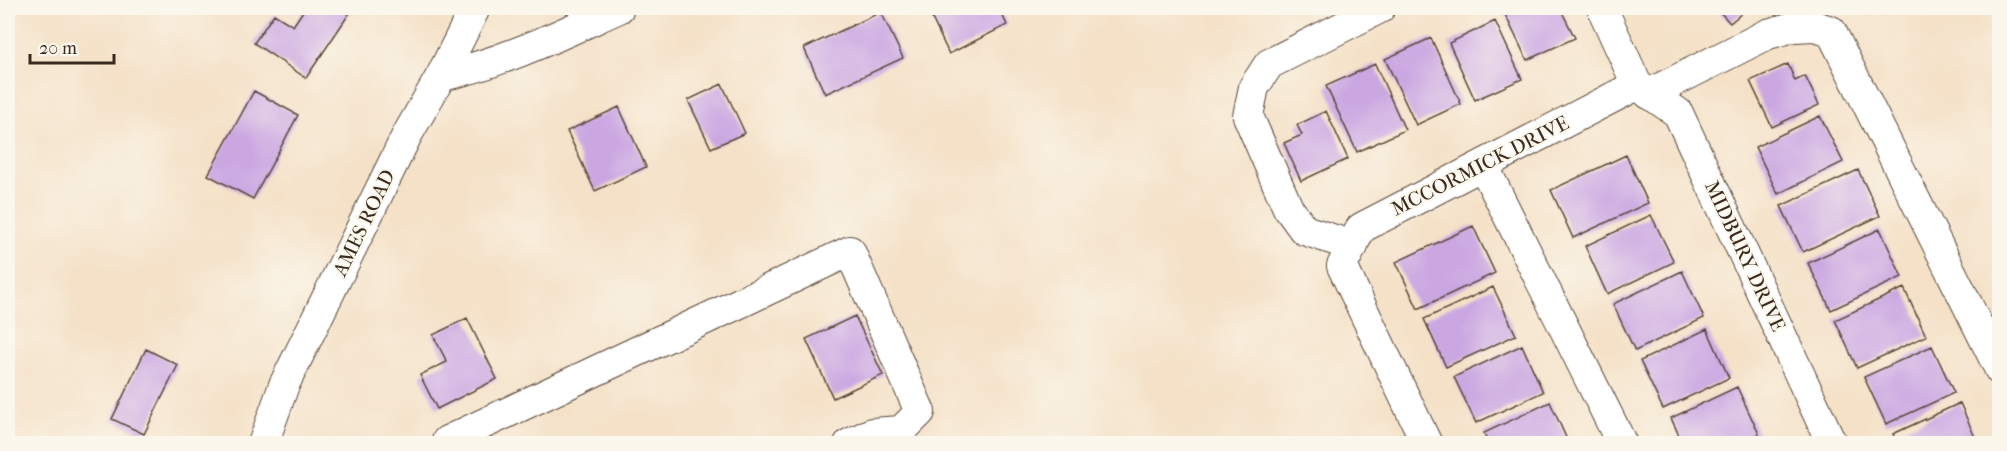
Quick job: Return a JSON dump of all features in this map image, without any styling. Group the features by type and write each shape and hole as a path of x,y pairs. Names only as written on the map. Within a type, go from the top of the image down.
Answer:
{"street":[{"name":"AMES ROAD","path":"263,444 284,385 407,135 441,76 475,8"},
{"path":"441,76 471,70 500,59 619,8"},
{"path":"1380,8 1269,64 1254,87 1248,116 1288,208 1304,230 1347,256 1428,444"},
{"path":"1602,8 1643,90"},
{"name":"MCCORMICK DRIVE","path":"1347,256 1361,228 1483,165 1768,34 1793,27 1815,26 1831,31 2000,370"},
{"name":"MIDBURY DRIVE","path":"1643,90 1678,113 1832,444"},
{"path":"1483,165 1622,444"},
{"path":"449,444 447,441 850,251 920,412 904,437 872,433 849,444"}],"building":[{"path":"305,8 353,8 306,78 254,43 274,14 293,26"},
{"path":"927,8 999,8 1007,25 949,54"},
{"path":"1502,8 1560,8 1575,38 1527,60"},
{"path":"1716,8 1748,8 1730,23"},
{"path":"881,12 903,58 825,94 804,48"},
{"path":"1495,21 1522,79 1475,100 1449,43"},
{"path":"1431,38 1461,104 1416,125 1385,59"},
{"path":"1375,64 1405,130 1357,152 1326,86"},
{"path":"1788,64 1795,81 1805,76 1819,105 1772,127 1750,81"},
{"path":"722,84 745,133 711,148 688,100"},
{"path":"254,91 298,115 253,199 208,175"},
{"path":"619,107 646,167 595,191 567,131"},
{"path":"1326,111 1348,159 1301,181 1284,143 1302,135 1297,125"},
{"path":"1820,116 1843,162 1778,194 1755,147"},
{"path":"1626,155 1648,203 1573,238 1551,190"},
{"path":"1858,170 1880,216 1803,252 1781,206"},
{"path":"1651,215 1674,262 1607,294 1585,246"},
{"path":"1473,226 1495,273 1418,309 1396,262"},
{"path":"1880,229 1902,277 1831,310 1808,263"},
{"path":"1682,271 1704,318 1635,351 1613,304"},
{"path":"1493,287 1516,335 1446,367 1424,319"},
{"path":"1904,288 1926,336 1857,368 1835,320"},
{"path":"855,316 883,375 833,398 806,339"},
{"path":"467,318 497,379 437,409 420,375 447,362 433,335"},
{"path":"1707,329 1729,378 1663,409 1640,361"},
{"path":"1522,345 1543,392 1476,423 1454,377"},
{"path":"1932,346 1954,393 1886,424 1864,377"},
{"path":"146,349 178,365 144,434 112,419"},
{"path":"1737,387 1759,434 1738,444 1683,444 1671,418"},
{"path":"1550,402 1569,444 1489,444 1484,433"},
{"path":"1960,403 1978,444 1897,444 1893,434"}]}
